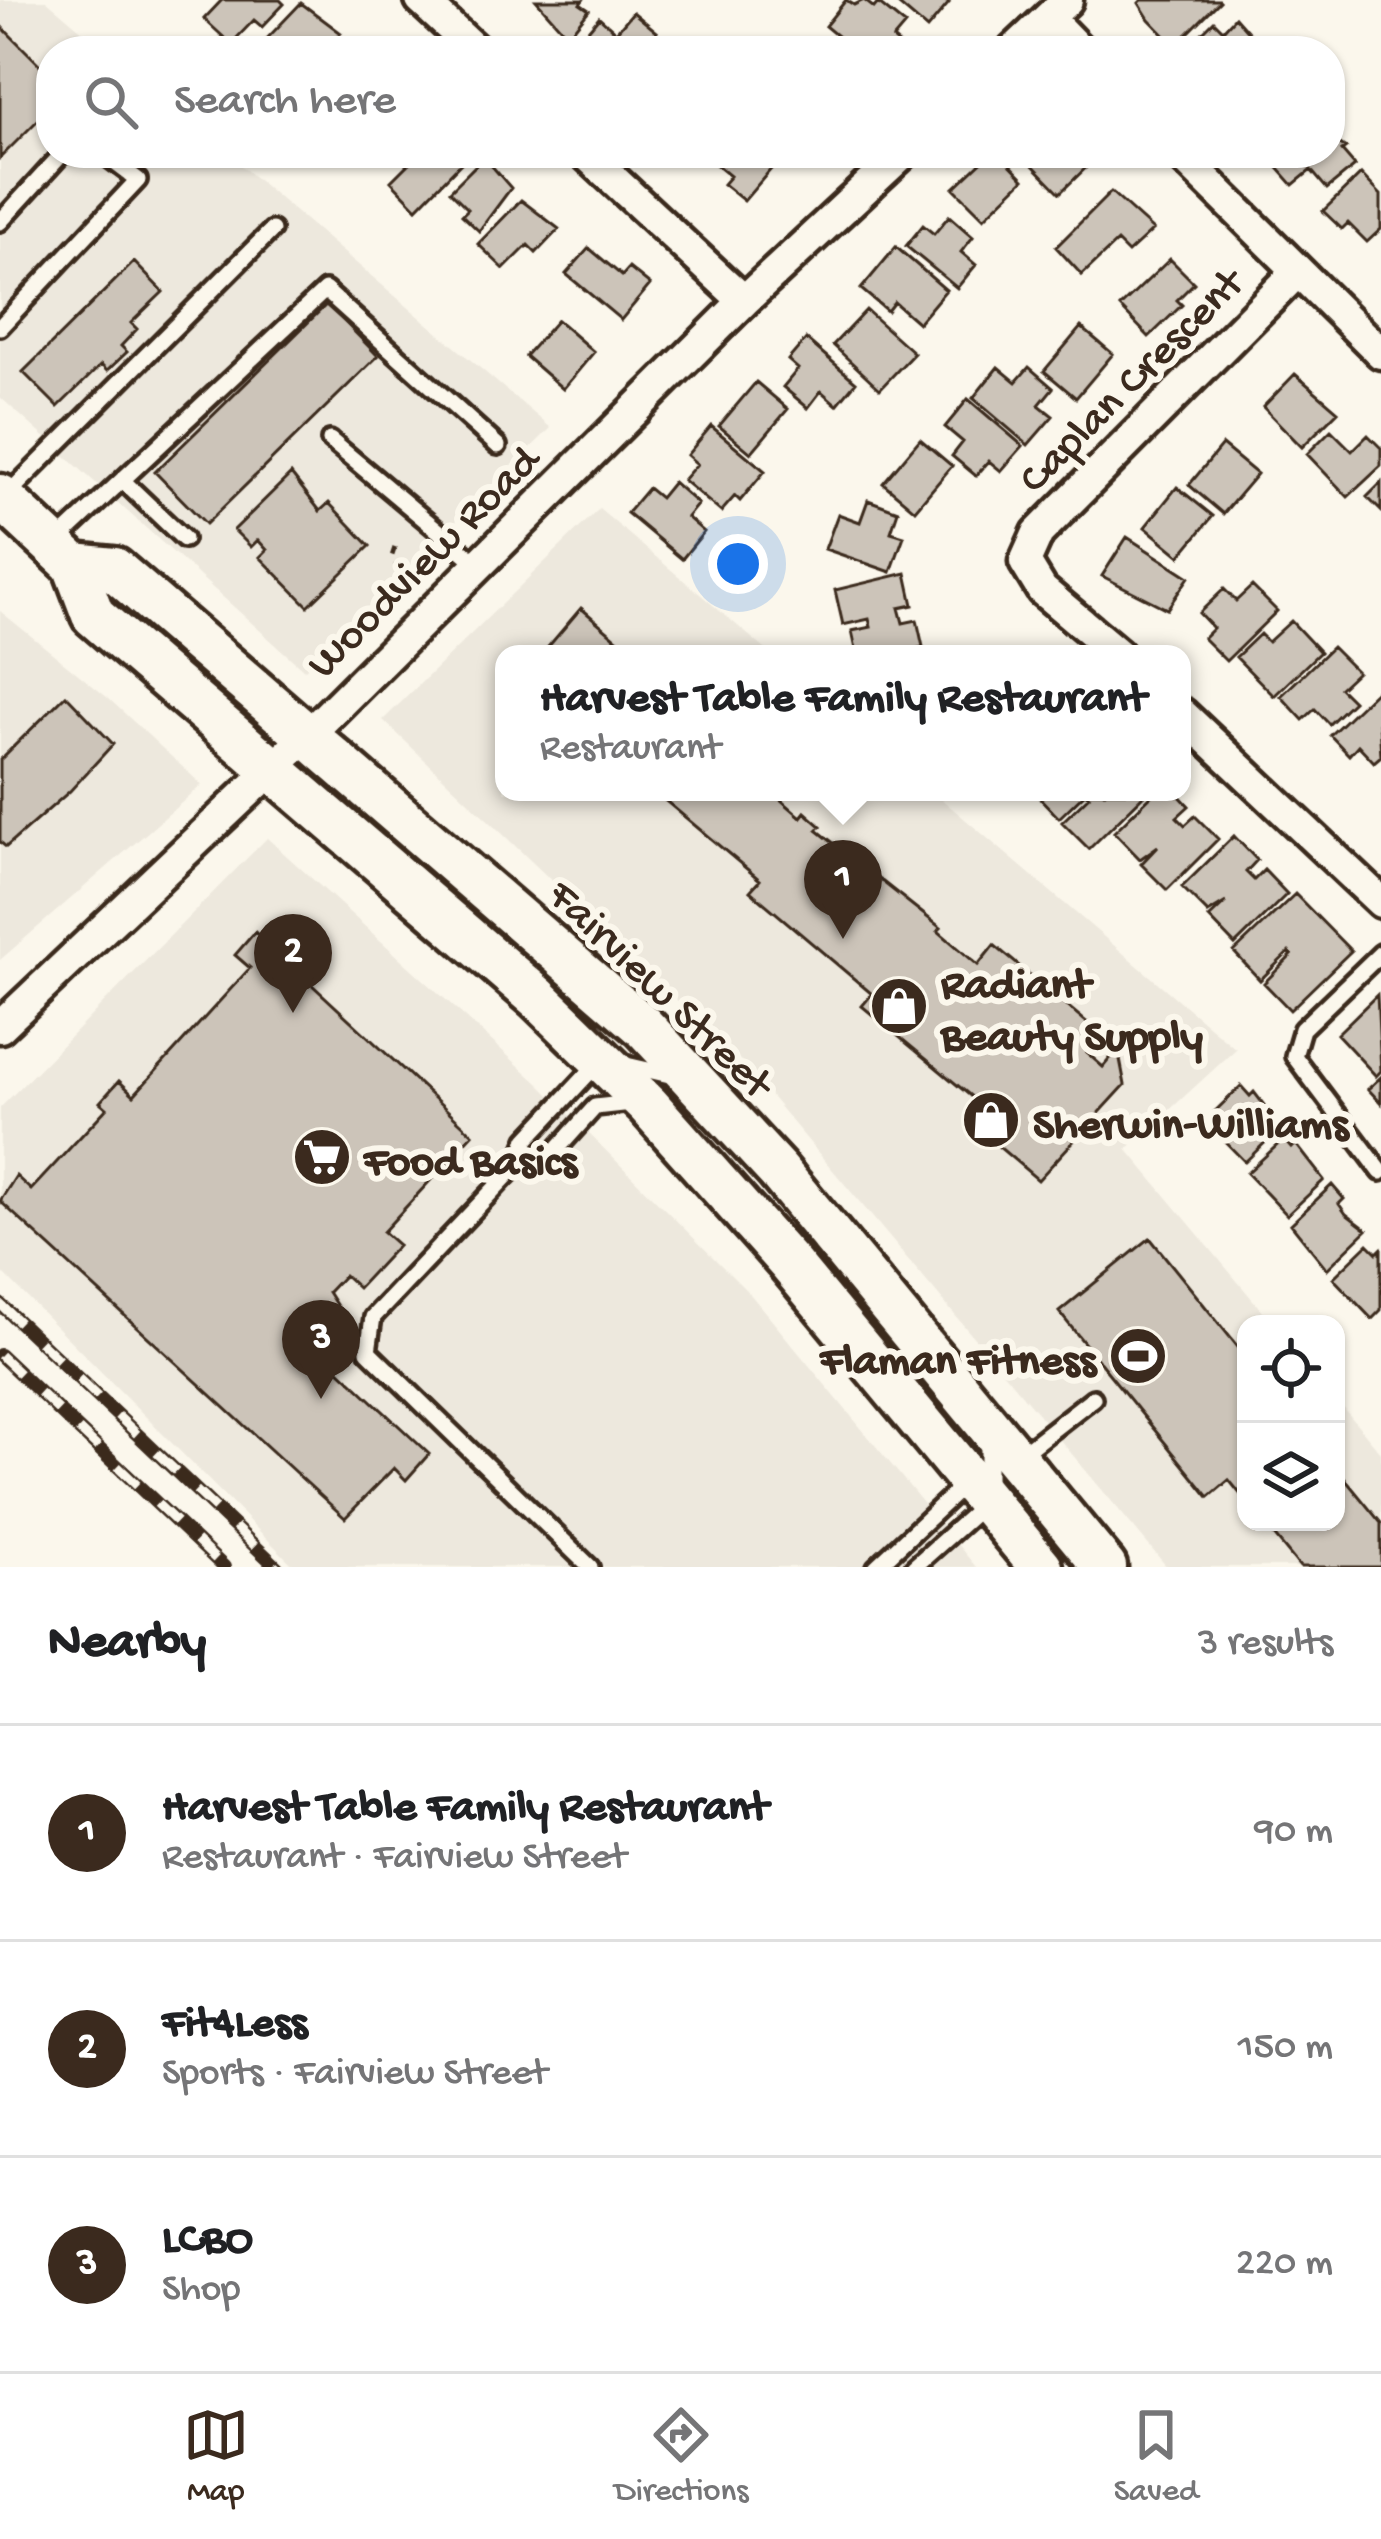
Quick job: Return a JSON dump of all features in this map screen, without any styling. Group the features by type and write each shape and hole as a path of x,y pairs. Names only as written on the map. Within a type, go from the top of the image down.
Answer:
{"main road":[{"name":"Fairview Street","path":"2,498 63,555 93,615 538,998 648,1105 1011,1519"},
{"name":"Fairview Street","path":"63,555 113,569 594,981 778,1171 1105,1567"}],"street":[{"path":"421,0 460,36"},
{"path":"1029,36 1057,9 1072,36"},
{"path":"601,168 744,301"},
{"name":"Woodview Road","path":"0,1027 308,735 744,301 887,168"},
{"path":"1194,168 1381,353"},
{"name":"Caplan Crescent","path":"1107,645 1042,590 1025,562 1038,532 1296,273"},
{"path":"1191,723 1381,902"}],"lane":[{"path":"0,222 49,168"},
{"path":"0,327 138,180 122,168"},
{"path":"2,498 272,230"},
{"path":"63,555 123,481 325,290 498,446"},
{"path":"330,440 478,564"},
{"path":"123,481 184,539"},
{"path":"1381,952 1302,1029 1294,1056 1381,1172"},
{"path":"590,1567 368,1351 373,1317 518,1165 527,1139 600,1060 695,1082"},
{"path":"518,1165 541,1167 595,1107 620,1101 648,1105"},
{"path":"1011,1519 1018,1457 1094,1398"},
{"path":"987,1420 1011,1519"},
{"path":"876,1567 1011,1519"},
{"path":"914,1567 1011,1519"}],"path":[{"path":"395,547 392,556 402,583 427,615"}],"shaded area":[{"path":"0,0 46,0 88,36 36,36 36,168 244,168 551,428 304,670 0,397"},
{"path":"599,509 760,645 495,645 495,801 944,801 1236,1049 1127,1149 1265,1315 1237,1315 1237,1531 1345,1531 1345,1410 1381,1453 1381,1567 1167,1567 741,1061 383,720"},
{"path":"0,611 108,698 202,785 0,960"},
{"path":"267,838 538,1083 750,1294 976,1567 295,1567 0,1270 0,1108"}],"building":[{"path":"222,0 280,0 284,4 262,27 254,20 239,36 222,36 204,19"},
{"path":"536,0 583,0 580,4 589,10 568,36"},
{"path":"846,0 854,5 864,0 874,8 878,3 905,25 896,36 837,36 825,26"},
{"path":"893,0 944,0 949,3 927,29"},
{"path":"1220,1 1185,36 1165,36 1139,3"},
{"path":"301,3 341,33 338,36 269,36"},
{"path":"633,12 657,32 654,36 583,36 599,17 616,32"},
{"path":"1235,17 1252,36 1199,36 1214,21 1223,30"},
{"path":"0,25 36,61 36,122 0,158"},
{"path":"1345,154 1355,166 1327,189 1311,170 1293,185 1278,168 1345,168"},
{"path":"404,168 456,168 417,208 391,181"},
{"path":"473,168 494,168 511,188 479,231 462,215 468,209 450,191"},
{"path":"720,168 772,168 744,201 723,184 730,176"},
{"path":"975,168 1013,168 1024,179 984,218 954,188"},
{"path":"1036,168 1086,168 1060,193"},
{"path":"1361,174 1381,195 1381,229 1367,242 1348,223 1342,229 1323,211"},
{"path":"1111,192 1153,230 1128,253 1117,242 1082,275 1056,247"},
{"path":"521,200 559,229 536,253 528,245 504,269 478,244"},
{"path":"949,216 973,237 961,252 976,265 957,288 906,246 923,225 934,234"},
{"path":"896,247 946,290 918,323 894,302 887,311 861,289"},
{"path":"589,248 622,276 629,268 650,285 621,320 566,274"},
{"path":"1170,259 1194,283 1177,300 1182,305 1149,337 1120,307"},
{"path":"134,262 163,292 131,323 137,329 121,346 127,352 107,371 101,365 58,407 23,372"},
{"path":"327,304 378,356 206,524 155,472"},
{"path":"866,310 914,353 880,389 833,345"},
{"path":"557,320 594,352 563,389 525,356"},
{"path":"1081,327 1113,354 1076,398 1044,371"},
{"path":"806,339 856,382 837,405 821,391 808,408 783,387 798,369 788,360"},
{"path":"998,367 1016,382 1029,367 1053,388 1039,405 1053,416 1028,445 973,398"},
{"path":"1295,374 1338,411 1302,447 1263,407"},
{"path":"756,382 788,409 751,453 719,426"},
{"path":"968,399 1023,446 1001,471 989,461 976,476 952,456 963,442 945,427"},
{"path":"711,426 765,471 740,501 735,496 721,512 683,480 697,464 687,455"},
{"path":"1331,430 1352,451 1368,435 1381,448 1381,466 1348,497 1307,454"},
{"path":"920,439 952,466 915,510 883,483"},
{"path":"1222,445 1257,474 1223,514 1189,485"},
{"path":"291,474 320,511 329,503 370,546 308,606 260,557 267,550 258,540 251,547 234,530"},
{"path":"673,482 698,504 687,517 704,532 682,559 627,513 648,488 660,498"},
{"path":"1381,483 1381,511 1367,497"},
{"path":"1177,487 1213,516 1180,556 1145,527"},
{"path":"868,500 898,511 891,532 904,536 891,572 825,549 838,514 860,522"},
{"path":"1127,537 1189,577 1167,609 1102,576"},
{"path":"906,573 913,605 899,608 903,623 917,620 923,645 855,645 852,631 871,627 869,619 843,625 835,590"},
{"path":"1252,586 1277,611 1226,661 1203,638 1213,628 1199,613 1224,589 1236,601"},
{"path":"581,608 623,644 622,645 550,645"},
{"path":"1291,621 1320,652 1274,696 1236,657 1260,634 1268,642"},
{"path":"1332,647 1357,672 1340,688 1353,701 1329,724 1315,709 1303,720 1281,696"},
{"path":"1377,690 1381,756 1374,762 1358,745 1349,755 1330,735"},
{"path":"66,695 113,744 70,791 6,847 0,842 0,760"},
{"path":"666,801 782,801 801,817 805,812 821,826 817,830 941,928 938,931 978,965 994,945 1102,1035 1087,1053 1103,1067 1118,1049 1125,1085 1038,1180 972,1124 985,1108 862,1006 872,994 750,891 760,880"},
{"path":"1043,801 1077,801 1059,818"},
{"path":"1084,801 1138,801 1089,849 1062,822"},
{"path":"1146,801 1184,801 1189,806 1177,817 1185,825 1195,816 1218,839 1167,890 1141,864 1158,846 1140,859 1114,832"},
{"path":"1234,836 1257,860 1246,872 1254,880 1264,870 1287,894 1235,945 1209,918 1226,902 1208,913 1182,887"},
{"path":"1295,894 1351,951 1290,1010 1264,983 1292,955 1289,952 1260,980 1234,952"},
{"path":"255,932 473,1134 383,1232 398,1245 358,1288 344,1275 328,1292 342,1314 337,1344 321,1353 429,1454 406,1480 394,1468 345,1518 0,1201 16,1176 31,1190 107,1108 100,1102 119,1081 134,1095 250,968 235,955"},
{"path":"1377,995 1381,1071 1376,1076 1337,1034"},
{"path":"1381,1077 1381,1103 1368,1089"},
{"path":"1241,1086 1250,1096 1254,1092 1281,1127 1245,1162 1205,1121"},
{"path":"1284,1139 1292,1148 1296,1144 1324,1180 1287,1215 1247,1173"},
{"path":"1332,1185 1344,1199 1339,1204 1346,1214 1367,1230 1327,1269 1291,1224"},
{"path":"1150,1238 1237,1346 1237,1490 1229,1480 1209,1497 1059,1312"},
{"path":"1368,1244 1377,1253 1381,1249 1381,1310 1372,1319 1333,1278"},
{"path":"1345,1479 1381,1523 1381,1567 1300,1567 1270,1531 1345,1531"}],"railway":[{"path":"0,1304 277,1567"},
{"path":"0,1355 224,1567"}],"place":[{"name":"Harvest Table Family Restaurant","path":"843,939"},
{"name":"Radiant Beauty Supply","path":"899,1006"},
{"name":"Fit4Less","path":"293,1013"},
{"name":"Sherwin-Williams","path":"991,1120"},
{"name":"Food Basics","path":"322,1157"},
{"name":"Flaman Fitness","path":"1138,1356"},
{"name":"LCBO","path":"321,1399"}]}
